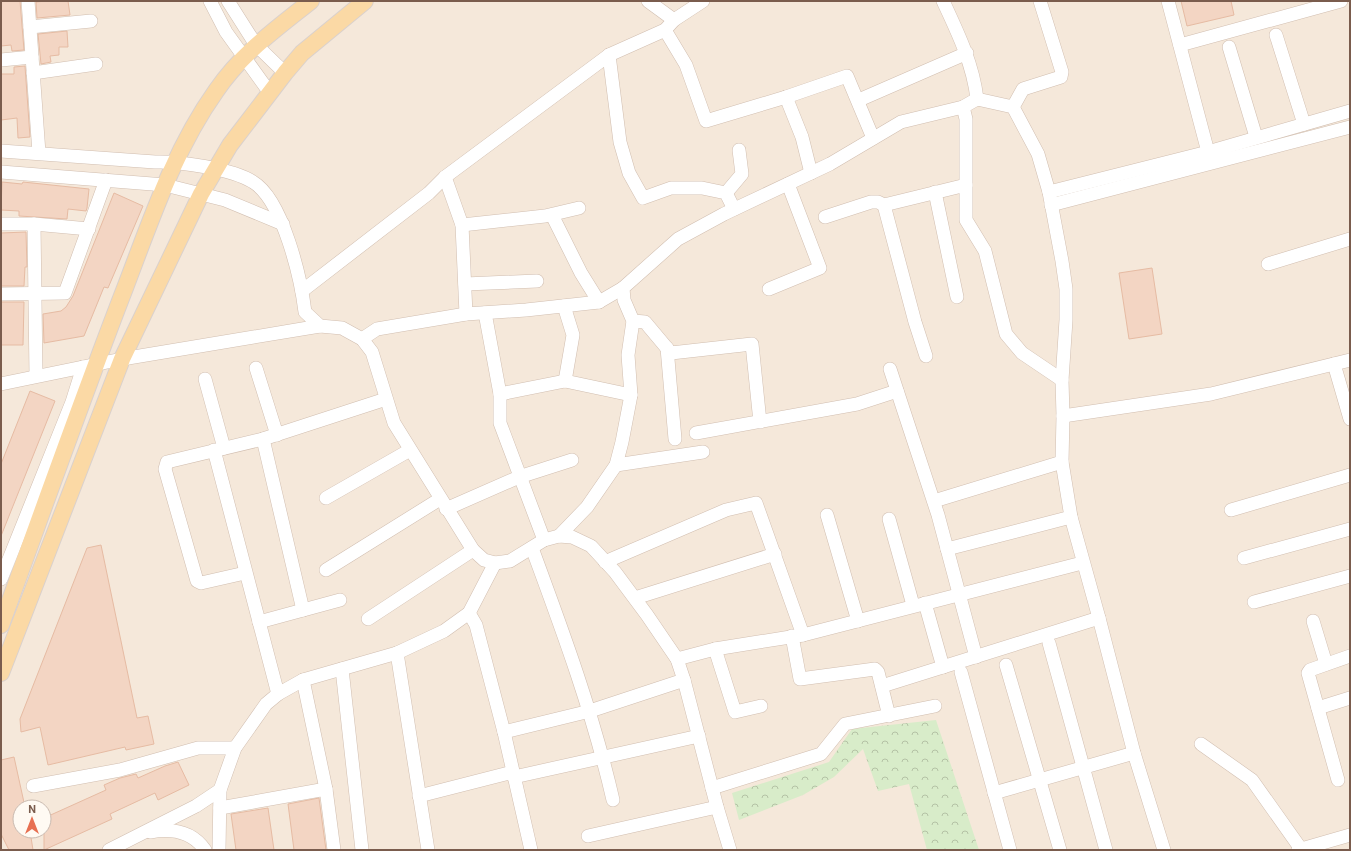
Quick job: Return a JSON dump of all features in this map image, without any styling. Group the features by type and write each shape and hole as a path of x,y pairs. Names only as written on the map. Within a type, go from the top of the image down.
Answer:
{"main road":[{"path":"1,625 89,366 187,136 216,90 243,58 256,45 311,1"},
{"path":"1,673 122,359 201,194 230,145 285,73 302,53 365,1"}],"street":[{"path":"28,1 39,152"},
{"path":"210,1 226,32 243,58 270,93"},
{"path":"228,1 256,45 285,73"},
{"path":"648,1 674,20"},
{"path":"302,290 429,193 445,177 609,55 665,30 674,20 703,1"},
{"path":"943,1 967,53 976,84 977,99"},
{"path":"1013,107 1023,89 1061,77 1062,72 1040,1"},
{"path":"1168,1 1208,152"},
{"path":"1180,45 1341,1"},
{"path":"30,27 91,21"},
{"path":"665,30 686,65 706,121 786,97 847,76 859,100 873,138"},
{"path":"1276,35 1304,124"},
{"path":"1229,47 1256,137"},
{"path":"859,100 967,53"},
{"path":"609,55 620,142 629,173 643,198 671,188 702,188 726,193"},
{"path":"1,60 32,57"},
{"path":"33,73 96,64"},
{"path":"786,97 802,136 811,173"},
{"path":"362,339 377,329 466,314 599,302 623,288 678,239 734,209 830,164 901,122 963,107 977,99 1013,107 1038,154 1050,199 1066,289 1066,320 1062,380 1064,416 1062,462 1071,517 1082,563 1099,618 1134,753 1164,850"},
{"path":"963,107 966,119 966,220 984,251 1006,334 1022,353 1062,380"},
{"path":"1050,199 1256,137 1350,111"},
{"path":"1050,199 1350,127"},
{"path":"726,193 742,174 739,150"},
{"path":"1,151 39,152 155,162 176,162 242,176 254,182 265,192 283,224 290,242 302,290 305,312 320,326"},
{"path":"1,172 165,185 225,200 283,224"},
{"path":"445,177 462,225 466,314"},
{"path":"1,294 65,293 106,180"},
{"path":"768,289 820,268 788,184"},
{"path":"825,217 871,202 878,202 884,205 966,185"},
{"path":"935,192 957,297"},
{"path":"726,193 734,209"},
{"path":"884,205 915,322 926,356"},
{"path":"462,225 552,215 579,208"},
{"path":"552,215 581,273 599,302"},
{"path":"1,224 34,224 89,229"},
{"path":"34,224 36,376"},
{"path":"1268,264 1350,239"},
{"path":"465,284 537,281"},
{"path":"559,536 587,506 616,465 622,442 631,395 628,355 634,321 624,300 623,288"},
{"path":"564,306 573,335 565,381"},
{"path":"485,313 500,394 500,423 519,477 544,540"},
{"path":"634,321 645,322 671,352 752,344 760,422"},
{"path":"1,384 122,359 320,326 342,328 362,339 372,352 394,423 473,550 484,560 495,563 510,560 544,540 559,536 581,540 591,546 606,562 635,598 677,659 730,850"},
{"path":"667,348 675,440"},
{"path":"1064,416 1211,394 1350,360"},
{"path":"1334,364 1350,419"},
{"path":"1,579 53,454 72,402 89,366"},
{"path":"256,368 277,435"},
{"path":"890,369 934,501 976,657"},
{"path":"205,379 245,573 278,694"},
{"path":"500,394 565,381 631,395"},
{"path":"696,433 857,404 897,391"},
{"path":"245,573 201,583 197,581 165,468 167,462 263,440 386,400"},
{"path":"263,440 303,610"},
{"path":"326,498 410,450"},
{"path":"616,465 703,452"},
{"path":"326,570 444,504 572,460"},
{"path":"934,501 1062,462"},
{"path":"1231,510 1350,475"},
{"path":"606,562 726,510 756,503 775,554 797,635 800,679 873,669 878,672 889,716"},
{"path":"827,515 858,621"},
{"path":"947,549 1071,517"},
{"path":"889,519 943,667"},
{"path":"1244,558 1350,529"},
{"path":"532,548 565,637 590,711 604,758 613,800"},
{"path":"368,619 473,550"},
{"path":"635,598 775,554"},
{"path":"218,850 220,790 235,748 266,704 278,694 303,680 397,653 444,631 469,613 495,563"},
{"path":"677,659 715,649 797,635 858,621 1082,563"},
{"path":"1254,602 1349,580"},
{"path":"259,622 340,600"},
{"path":"469,613 476,625 504,732 531,850"},
{"path":"882,686 1099,618"},
{"path":"1313,621 1326,664"},
{"path":"1049,643 1106,850"},
{"path":"715,649 735,712 761,706"},
{"path":"397,653 428,850"},
{"path":"1338,780 1308,673 1310,670 1350,656"},
{"path":"1006,665 1060,850"},
{"path":"342,669 362,850"},
{"path":"961,672 1010,850"},
{"path":"303,680 326,789 334,850"},
{"path":"504,732 590,711 684,680"},
{"path":"1318,708 1350,698"},
{"path":"712,788 821,754 844,724 935,706"},
{"path":"419,796 514,775 604,758 699,736"},
{"path":"1202,744 1252,780 1300,850 1350,835"},
{"path":"33,786 120,770 198,748 235,748"},
{"path":"994,793 1134,753"},
{"path":"220,808 326,789"},
{"path":"109,850 196,806 220,790"},
{"path":"588,836 717,807"},
{"path":"143,834 159,831 188,834 196,839 205,850"}],"shaded area":[{"path":"1,1 1350,1 1350,850 1,850"}],"green space":[{"path":"936,720 979,850 927,850 909,784 878,791 863,749 834,777 803,795 739,820 732,793 829,762 852,729"}],"building":[{"path":"1,1 20,1 24,50 12,51 11,45 1,46"},
{"path":"68,1 70,15 37,18 36,2"},
{"path":"1181,1 1231,1 1234,15 1187,26"},
{"path":"67,31 68,47 59,47 59,55 50,56 51,62 41,64 38,34"},
{"path":"25,66 30,137 18,138 17,118 1,120 1,74 14,74 14,67"},
{"path":"2,182 22,184 23,182 89,189 87,208 86,211 68,209 67,219 19,216 19,211 1,210"},
{"path":"114,193 143,206 108,288 104,287 84,336 44,343 43,314 61,311 66,307 73,296"},
{"path":"26,232 27,267 25,267 24,286 1,286 1,233"},
{"path":"1152,268 1162,334 1129,339 1119,273"},
{"path":"1,302 24,302 23,345 1,345"},
{"path":"30,391 55,401 1,536 1,464"},
{"path":"101,545 137,718 148,716 154,744 126,750 125,747 48,765 40,727 21,732 20,719 87,548"},
{"path":"14,757 23,799 12,799 12,839 31,839 33,850 9,850 1,834 1,760"},
{"path":"178,762 189,785 158,800 155,793 110,814 112,819 44,850 44,839 52,839 52,814 106,790 104,785 120,778 136,774 138,778"},
{"path":"319,798 326,850 294,850 288,804"},
{"path":"268,808 274,850 236,850 231,814"}]}
